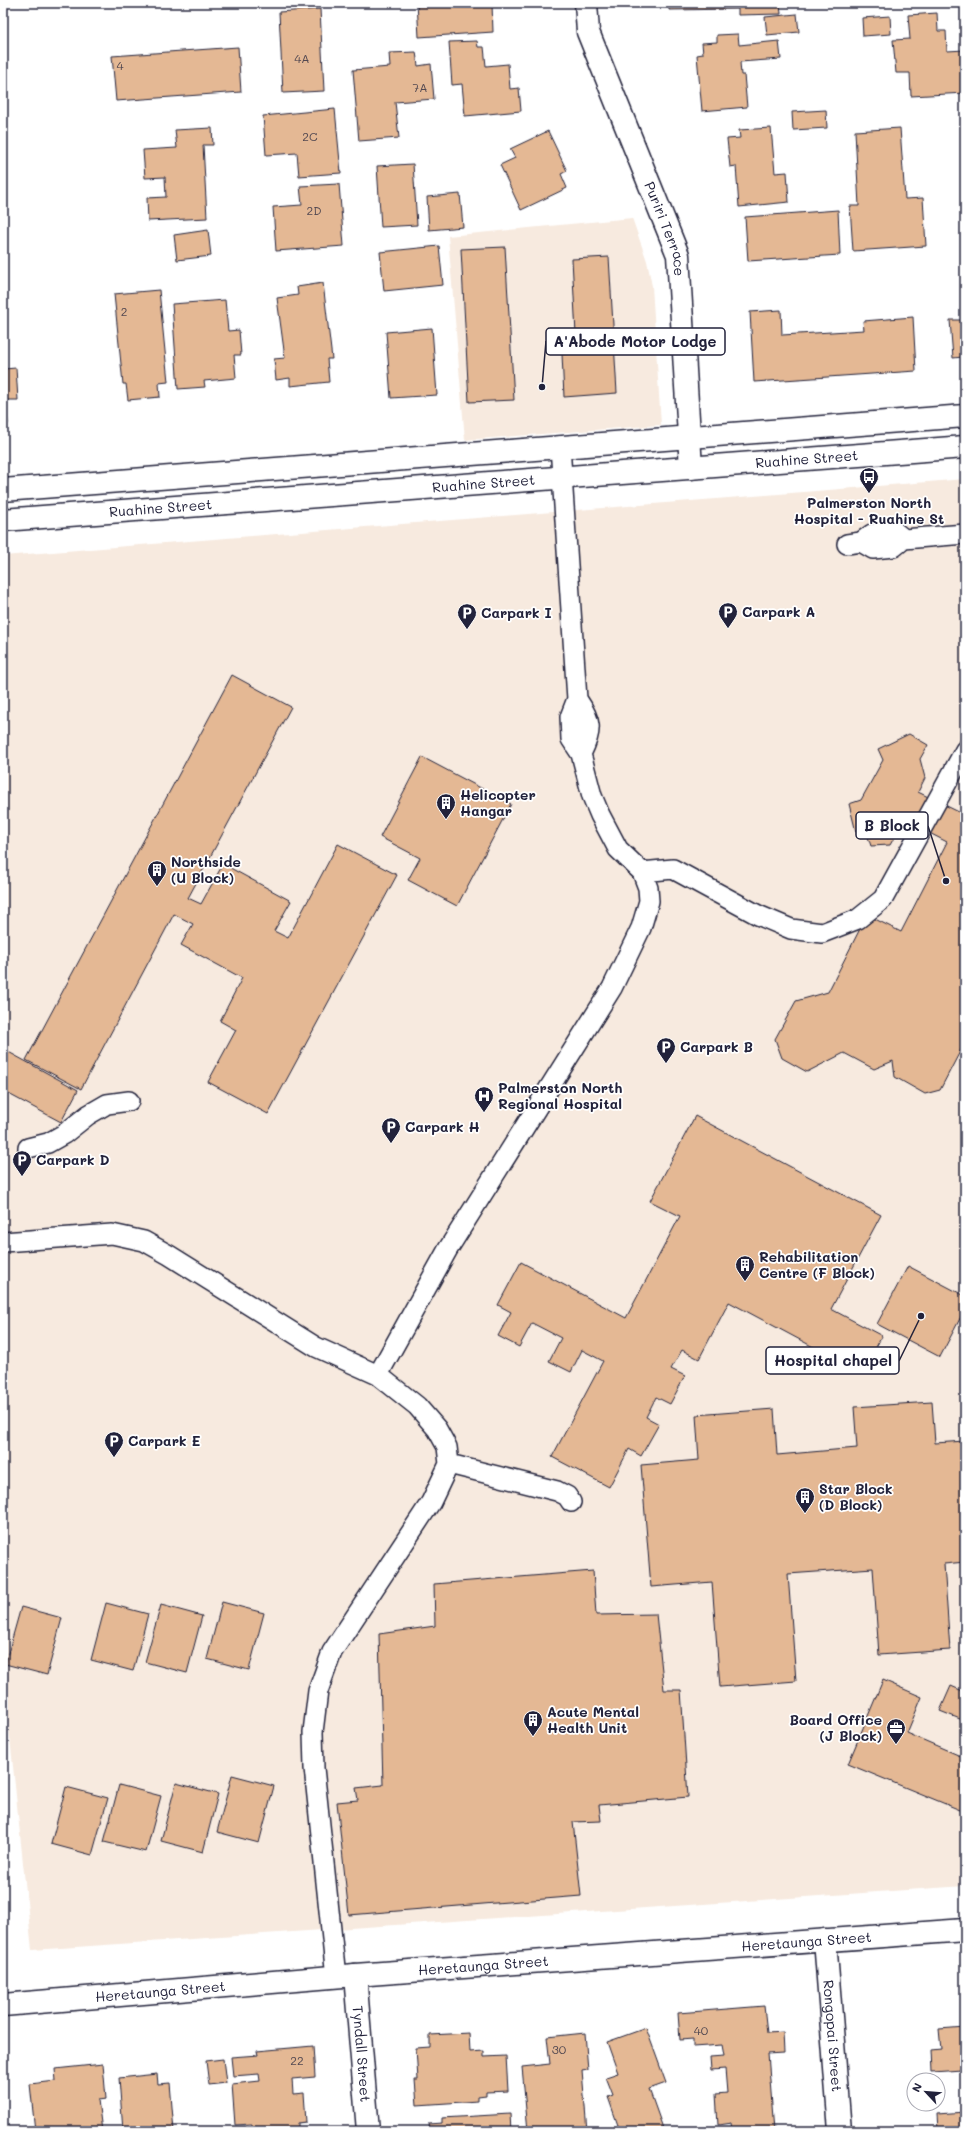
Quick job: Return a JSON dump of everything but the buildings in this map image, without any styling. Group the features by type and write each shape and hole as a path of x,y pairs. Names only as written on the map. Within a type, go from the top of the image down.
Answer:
{"main road":[{"name":"Puriri Terrace","path":"586,3 588,32 678,255 691,468"},
{"path":"3,490 965,416"},
{"name":"Ruahine Street","path":"3,520 562,479 965,447"},
{"name":"Heretaunga Street","path":"3,2005 346,1976 965,1930"},
{"name":"Rongopai Street","path":"825,1940 840,2131"},
{"name":"Tyndall Street","path":"346,1976 368,2131"}],"lane":[{"path":"378,1376 448,1249 612,988 641,928 649,901 648,888 642,872 618,849 592,796 581,754 590,737 588,715 578,699 560,446"},
{"path":"854,543 872,534 894,532 904,539 965,534"},
{"path":"642,872 673,869 758,915 791,929 822,932 858,919 882,899 965,750"},
{"path":"28,1148 48,1143 107,1104 129,1101"},
{"path":"3,1242 112,1234 144,1242 169,1255 316,1347 378,1376 417,1406 437,1429 447,1447 449,1464 431,1502 332,1652 318,1691 313,1732 314,1768 346,1976"},
{"path":"449,1464 557,1491 567,1496 571,1502"}],"shaded area":[{"path":"632,218 647,261 652,286 661,425 465,440 448,236"},
{"name":"Palmerston North Regional Hospital","path":"965,479 965,1886 32,1950 3,1670 3,556"}],"place":[{"name":"A'Abode Motor Lodge","path":"542,387"},
{"name":"Palmerston North Hospital - Ruahine St","path":"869,494"},
{"name":"Carpark A","path":"728,629"},
{"name":"Carpark I","path":"467,630"},
{"name":"Helicopter Hangar","path":"446,820"},
{"name":"B Block","path":"946,881"},
{"name":"Northside (U Block)","path":"157,887"},
{"name":"Carpark B","path":"666,1064"},
{"name":"Palmerston North Regional Hospital","path":"484,1113"},
{"name":"Carpark H","path":"391,1144"},
{"name":"Carpark D","path":"22,1177"},
{"name":"Rehabilitation Centre (F Block)","path":"745,1282"},
{"name":"Hospital chapel","path":"921,1316"},
{"name":"Carpark E","path":"114,1458"},
{"name":"Star Block (D Block)","path":"805,1514"},
{"name":"Acute Mental Health Unit","path":"533,1737"},
{"name":"Board Office (J Block)","path":"896,1745"}]}
